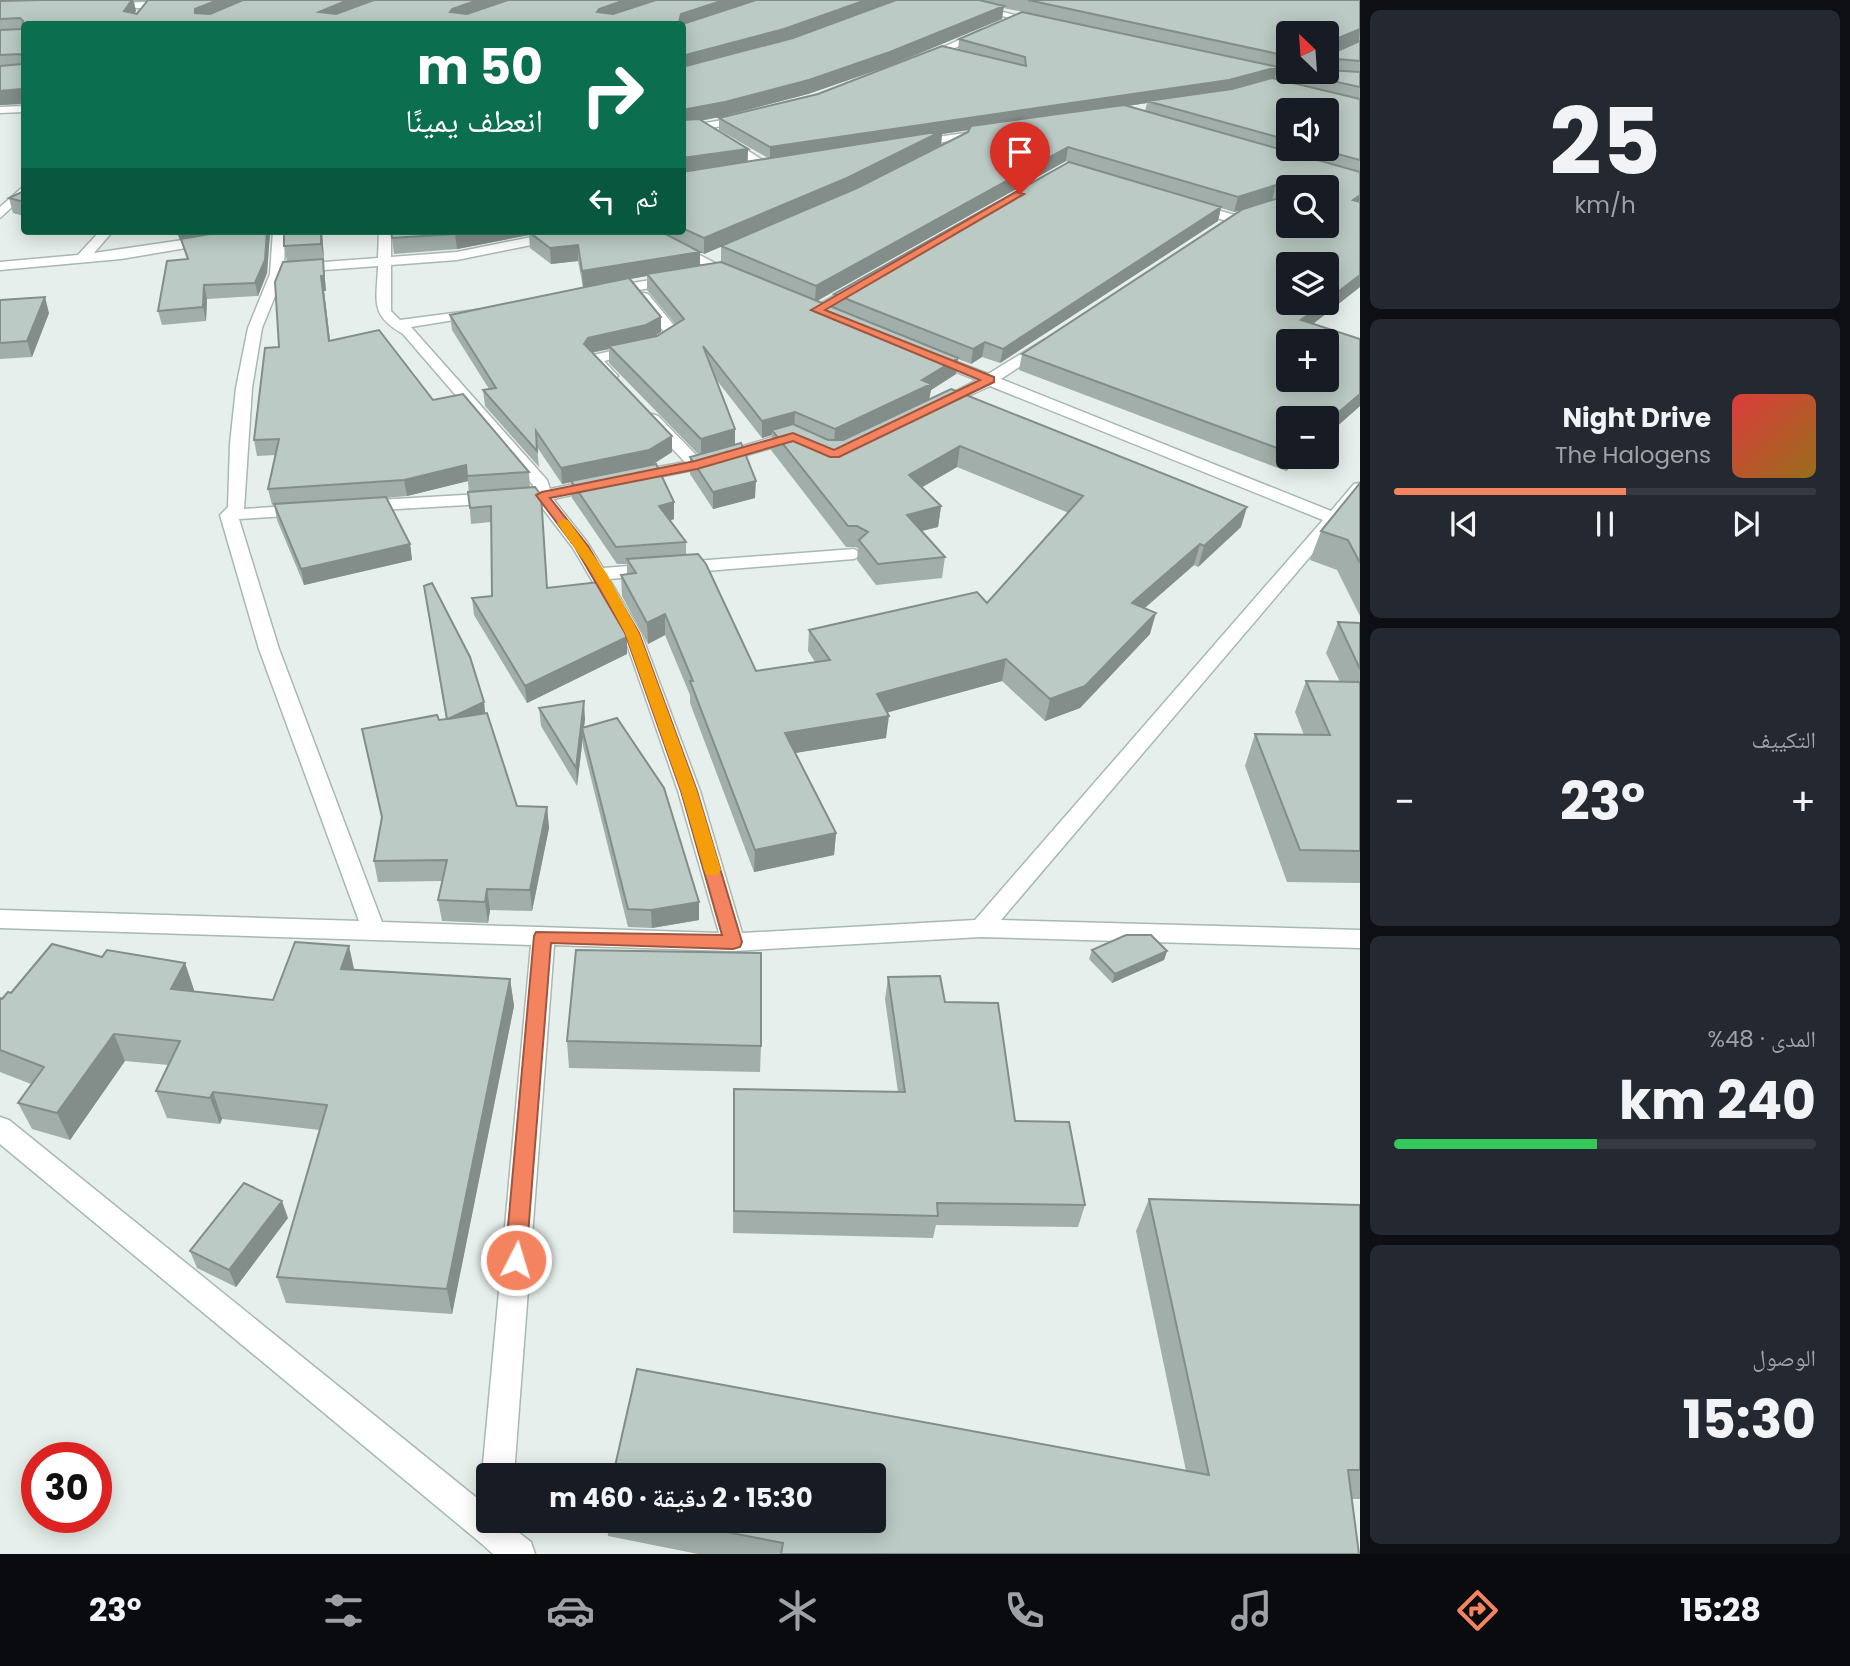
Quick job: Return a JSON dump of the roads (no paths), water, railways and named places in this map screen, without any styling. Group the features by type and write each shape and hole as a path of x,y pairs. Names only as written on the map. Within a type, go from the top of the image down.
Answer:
{"street":[{"path":"943,0 972,3 1045,23"},
{"path":"94,6 148,5 137,21"},
{"path":"916,61 1019,17"},
{"path":"940,51 953,54"},
{"path":"1240,65 1276,73"},
{"path":"1339,77 1360,80"},
{"path":"1272,87 1280,84"},
{"path":"0,110 21,109"},
{"path":"686,130 758,116"},
{"path":"702,128 768,167"},
{"path":"903,145 1002,131"},
{"path":"938,154 975,135"},
{"path":"741,171 782,164"},
{"path":"0,214 21,193"},
{"path":"1182,203 1235,220"},
{"path":"82,259 103,235"},
{"path":"229,514 236,508 240,421 255,328 277,270 279,235"},
{"path":"385,235 384,312 397,325 408,331 541,484 542,495 600,574 632,633 689,791 733,942"},
{"path":"277,270 457,256 560,235"},
{"path":"649,235 705,269 746,281"},
{"path":"0,266 155,251 228,237"},
{"path":"595,293 635,287 705,269"},
{"path":"817,310 876,276"},
{"path":"622,388 594,359 652,346 674,334 635,287"},
{"path":"397,325 489,310"},
{"path":"918,414 990,380 1060,334"},
{"path":"915,350 1334,519"},
{"path":"641,407 697,465"},
{"path":"351,507 542,495 697,465 793,436 814,446"},
{"path":"981,928 1360,488"},
{"path":"229,514 324,509"},
{"path":"229,514 270,649 374,932"},
{"path":"600,574 854,554"},
{"path":"0,919 733,942 981,928 1360,939"},
{"path":"499,1463 543,936"},
{"path":"0,1128 476,1512"},
{"path":"500,1533 519,1554"}]}
